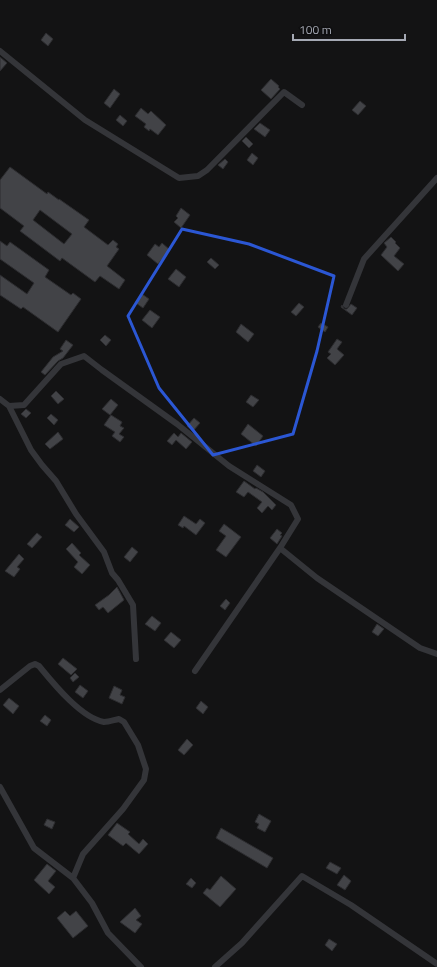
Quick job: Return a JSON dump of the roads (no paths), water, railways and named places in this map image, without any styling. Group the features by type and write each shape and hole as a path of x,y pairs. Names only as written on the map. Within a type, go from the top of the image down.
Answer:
{"street":[{"path":"0,51 85,120 179,178 198,176 207,170 284,92 302,105"},
{"path":"346,305 364,259 437,178"},
{"path":"9,406 24,405 61,364 84,356 177,424 229,466 292,504 298,519 280,548 195,671"},
{"path":"0,399 9,406 31,450 56,481 76,514 104,552 112,573 133,605 136,659"},
{"path":"280,548 317,578 420,648 437,654"},
{"path":"0,690 30,666 35,664 39,666 68,699 92,717 104,722 119,718 124,722 138,744 146,769 144,780 123,809 83,854 73,878"},
{"path":"0,787 34,848 73,878 92,903 108,933 141,967"},
{"path":"215,967 242,943 302,876 351,906 437,964"}]}
